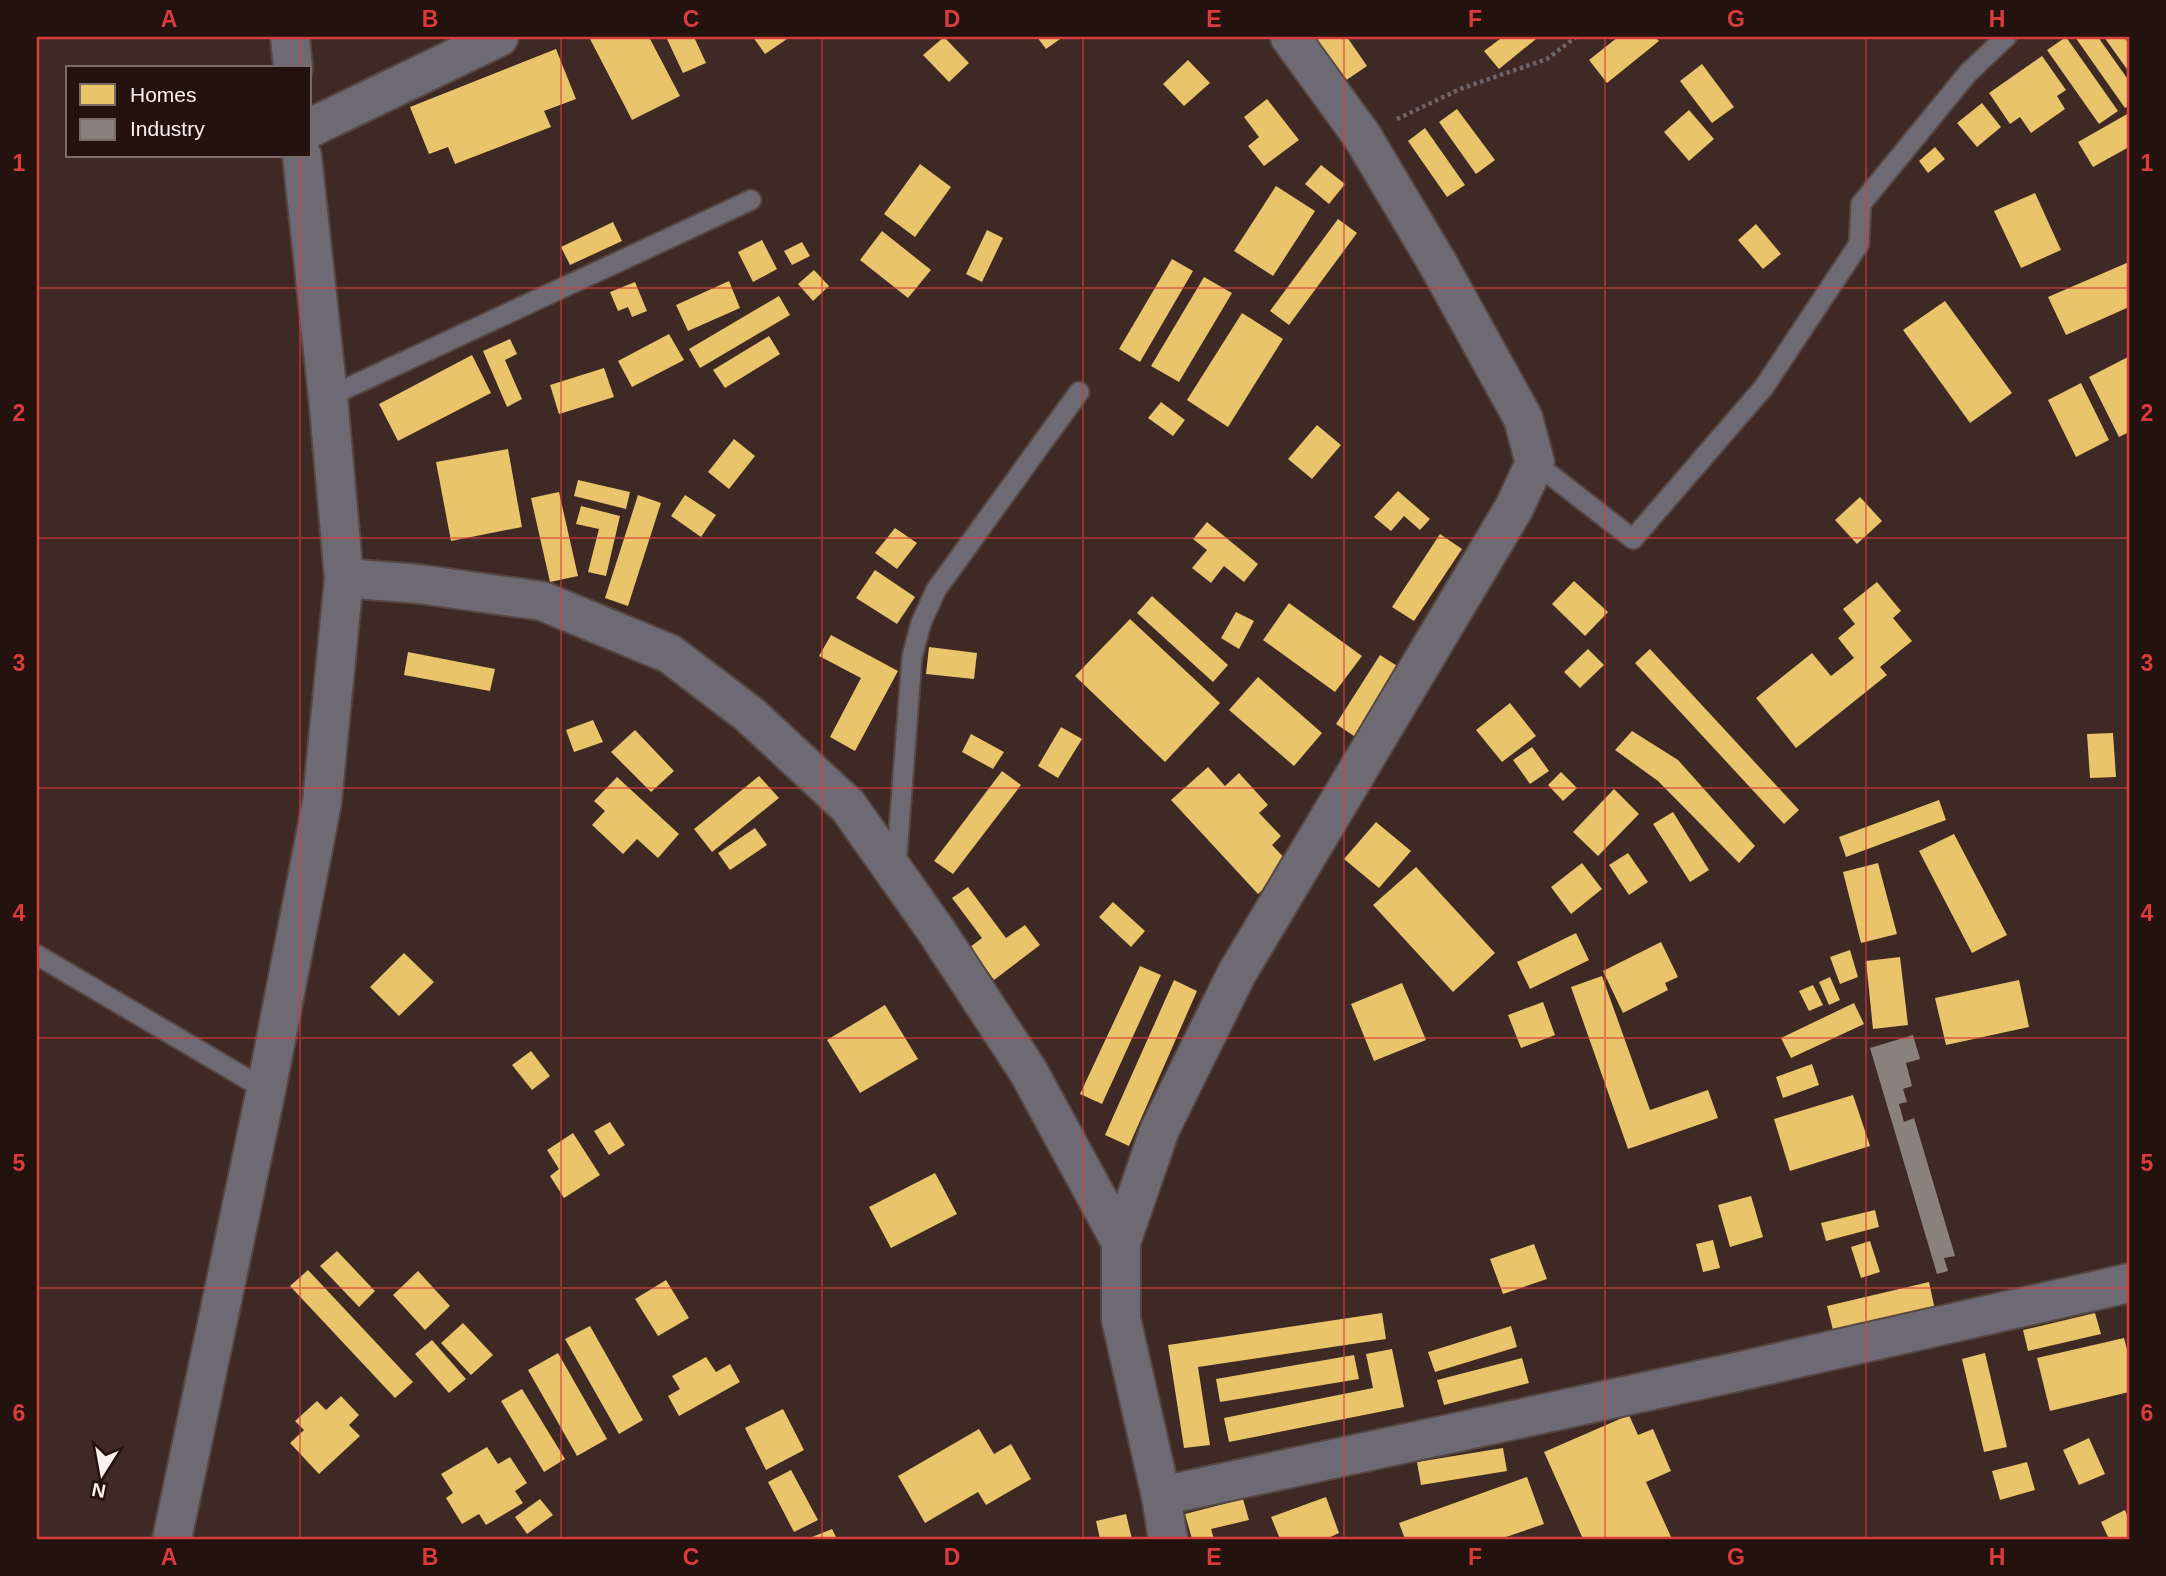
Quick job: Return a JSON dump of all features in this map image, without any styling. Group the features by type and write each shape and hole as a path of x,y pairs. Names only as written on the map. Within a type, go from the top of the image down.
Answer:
{"street":[{"path":"290,37 293,66"},
{"path":"312,127 499,37"},
{"path":"1168,1539 1161,1496 1121,1320 1122,1242 1160,1129 1237,973 1514,508 1535,463 1523,418 1438,264 1362,136 1290,37"},
{"path":"172,1539 266,1090 322,802 344,578 302,158"},
{"path":"344,578 419,584 542,601 670,654 750,715 848,806 896,874 1028,1071 1122,1242"},
{"path":"1161,1496 1732,1373 2129,1283"}],"lane":[{"path":"1535,463 1633,540 1764,387 1859,244 1861,205 1968,72 2006,37"},
{"path":"328,397 751,200"},
{"path":"896,874 912,657 921,623 936,590 1079,392"},
{"path":"37,955 266,1090"}],"path":[{"path":"1362,136 1460,89 1547,59 1576,37"}],"building: Homes":[{"path":"589,37 649,37 680,96 632,120"},
{"path":"666,37 694,37 706,63 683,73"},
{"path":"753,37 790,37 765,54"},
{"path":"944,37 969,63 949,82 923,55"},
{"path":"1037,37 1063,37 1046,49"},
{"path":"1314,37 1347,37 1367,66 1345,81"},
{"path":"1498,37 1536,39 1499,69 1484,51 1500,39"},
{"path":"1618,37 1655,37 1659,41 1607,83 1589,60"},
{"path":"2066,37 2118,111 2099,124 2047,50"},
{"path":"2075,37 2098,37 2129,81 2129,106 2125,108"},
{"path":"2104,37 2124,37 2129,44 2129,72"},
{"path":"556,49 576,99 544,111 551,127 455,164 448,147 429,154 410,107"},
{"path":"2042,56 2066,90 2057,96 2065,109 2031,133 2020,117 2010,124 1989,93"},
{"path":"1188,60 1210,83 1184,106 1163,84"},
{"path":"1702,64 1734,107 1712,123 1680,81"},
{"path":"1267,99 1299,140 1264,166 1248,146 1259,137 1244,117"},
{"path":"1982,103 2001,127 1977,147 1957,123"},
{"path":"1457,109 1495,160 1476,174 1439,122"},
{"path":"1689,110 1714,139 1689,161 1664,132"},
{"path":"2129,113 2129,147 2093,167 2078,142"},
{"path":"1425,128 1465,185 1447,197 1408,141"},
{"path":"1935,147 1945,159 1928,173 1919,161"},
{"path":"920,164 951,187 915,237 884,214"},
{"path":"1321,165 1345,184 1329,204 1305,184"},
{"path":"1276,186 1315,211 1273,276 1234,251"},
{"path":"2035,193 2061,250 2021,268 1994,211"},
{"path":"1338,219 1357,233 1289,325 1270,311"},
{"path":"613,222 622,241 570,265 561,247"},
{"path":"1756,224 1781,254 1763,269 1738,240"},
{"path":"987,230 1003,238 982,282 966,274"},
{"path":"882,231 931,270 908,298 860,260"},
{"path":"762,240 777,269 753,282 738,252"},
{"path":"802,242 810,256 792,265 784,251"},
{"path":"1172,259 1193,271 1140,362 1119,349"},
{"path":"2129,262 2129,307 2066,335 2048,297"},
{"path":"814,270 829,286 813,301 798,284"},
{"path":"1204,277 1232,293 1179,382 1151,366"},
{"path":"729,281 740,308 688,331 676,305"},
{"path":"635,282 647,311 632,317 628,307 618,311 610,292"},
{"path":"779,296 790,315 700,368 689,349"},
{"path":"1945,301 2012,393 1970,423 1903,330"},
{"path":"1242,313 1283,339 1228,427 1187,400"},
{"path":"669,334 684,360 632,387 618,361"},
{"path":"769,336 780,354 725,388 713,370"},
{"path":"510,339 517,354 505,360 522,399 507,407 483,351"},
{"path":"472,355 491,393 398,441 379,404"},
{"path":"2128,357 2129,432 2119,437 2089,377"},
{"path":"604,368 614,397 559,414 550,385"},
{"path":"2081,383 2109,440 2076,457 2048,400"},
{"path":"1161,402 1185,420 1173,436 1148,418"},
{"path":"1317,425 1341,445 1312,479 1288,459"},
{"path":"734,439 755,456 729,489 708,472"},
{"path":"508,449 522,527 451,541 436,462"},
{"path":"578,480 630,492 626,509 574,496"},
{"path":"1398,491 1430,519 1420,530 1404,516 1391,531 1374,517"},
{"path":"559,492 578,576 550,582 531,498"},
{"path":"638,495 661,503 628,606 605,598"},
{"path":"685,495 716,515 701,537 671,516"},
{"path":"1860,497 1882,521 1857,544 1835,520"},
{"path":"581,506 620,516 606,576 588,572 599,529 576,524"},
{"path":"1207,522 1258,564 1244,582 1224,566 1211,583 1192,568 1207,550 1193,539"},
{"path":"895,528 917,543 897,569 875,553"},
{"path":"1440,534 1462,549 1414,621 1392,607"},
{"path":"875,570 915,597 897,624 856,598"},
{"path":"1574,581 1608,612 1585,636 1552,604"},
{"path":"1877,582 1901,611 1893,618 1912,641 1880,667 1887,675 1796,748 1756,698 1812,653 1831,676 1854,658 1838,638 1855,624 1843,609"},
{"path":"1152,596 1228,665 1213,682 1137,613"},
{"path":"1289,603 1362,656 1335,692 1263,640"},
{"path":"1236,612 1254,621 1239,649 1221,638"},
{"path":"1130,619 1220,703 1165,762 1075,676"},
{"path":"831,635 898,671 855,751 830,737 861,678 819,656"},
{"path":"929,647 977,653 974,679 926,674"},
{"path":"1588,649 1604,665 1580,688 1564,672"},
{"path":"1650,649 1799,810 1784,824 1635,663"},
{"path":"408,652 495,669 490,691 404,675"},
{"path":"1380,655 1402,669 1357,738 1336,724"},
{"path":"1258,677 1322,733 1294,766 1229,710"},
{"path":"1510,703 1536,736 1502,762 1476,730"},
{"path":"593,720 603,742 574,752 566,730"},
{"path":"1061,727 1082,739 1058,778 1038,766"},
{"path":"635,730 674,771 651,792 611,752"},
{"path":"1632,731 1678,760 1755,846 1739,863 1658,781 1615,750"},
{"path":"2113,733 2116,777 2090,778 2087,734"},
{"path":"971,734 1004,752 993,769 962,752"},
{"path":"1532,747 1549,771 1530,784 1513,760"},
{"path":"1208,767 1225,786 1239,773 1268,805 1259,813 1281,836 1272,845 1290,864 1258,894 1171,800"},
{"path":"1002,771 1021,785 953,874 934,861"},
{"path":"1561,772 1577,788 1563,801 1548,785"},
{"path":"759,776 779,798 712,852 694,829"},
{"path":"617,777 679,834 658,858 637,839 623,854 592,825 605,811 594,801"},
{"path":"1614,789 1639,814 1598,856 1573,832"},
{"path":"1939,800 1946,820 1846,857 1839,837"},
{"path":"1673,812 1709,870 1690,882 1653,824"},
{"path":"1376,822 1411,851 1379,888 1344,859"},
{"path":"755,828 767,845 730,870 718,853"},
{"path":"1954,834 2007,935 1972,953 1919,851"},
{"path":"1628,853 1648,882 1629,895 1609,865"},
{"path":"1582,863 1602,889 1571,914 1551,887"},
{"path":"1878,863 1897,934 1861,943 1843,872"},
{"path":"1416,867 1495,953 1453,992 1373,905"},
{"path":"968,887 1006,938 1025,925 1040,945 994,980 970,947 982,938 952,898"},
{"path":"1113,902 1145,931 1131,947 1099,917"},
{"path":"1576,933 1589,960 1530,989 1517,962"},
{"path":"1661,942 1678,977 1665,983 1668,990 1623,1013 1603,971"},
{"path":"1850,950 1858,977 1840,984 1830,957"},
{"path":"404,953 434,982 399,1016 370,987"},
{"path":"1900,957 1908,1025 1873,1029 1866,961"},
{"path":"1140,966 1161,975 1102,1104 1080,1094"},
{"path":"1602,976 1650,1110 1708,1090 1718,1118 1628,1149 1571,987"},
{"path":"1830,977 1840,1000 1829,1005 1819,982"},
{"path":"1174,980 1197,991 1129,1146 1105,1135"},
{"path":"2019,980 2029,1027 1946,1045 1935,998"},
{"path":"1402,983 1426,1040 1374,1061 1351,1004"},
{"path":"1813,985 1823,1005 1809,1011 1799,991"},
{"path":"1543,1002 1555,1035 1521,1048 1508,1015"},
{"path":"1854,1003 1864,1024 1791,1058 1781,1038"},
{"path":"885,1005 918,1059 860,1093 827,1040"},
{"path":"531,1051 550,1076 532,1090 512,1065"},
{"path":"1812,1064 1819,1085 1783,1098 1776,1077"},
{"path":"1853,1095 1870,1146 1790,1171 1774,1119"},
{"path":"610,1122 625,1145 609,1155 594,1131"},
{"path":"573,1133 600,1175 564,1198 550,1176 559,1169 547,1150"},
{"path":"935,1173 957,1214 891,1248 869,1207"},
{"path":"1751,1196 1763,1237 1730,1247 1718,1205"},
{"path":"1875,1210 1879,1227 1826,1241 1821,1223"},
{"path":"1713,1240 1720,1268 1703,1272 1696,1244"},
{"path":"1870,1241 1880,1272 1861,1278 1851,1247"},
{"path":"1534,1244 1547,1279 1503,1294 1490,1259"},
{"path":"337,1251 375,1291 359,1307 320,1266"},
{"path":"308,1270 413,1382 395,1398 290,1286"},
{"path":"418,1271 450,1306 425,1330 393,1295"},
{"path":"666,1280 689,1318 658,1336 635,1299"},
{"path":"1929,1282 1935,1310 1834,1334 1827,1306"},
{"path":"1382,1313 1386,1339 1198,1367 1210,1445 1184,1448 1168,1345"},
{"path":"2095,1313 2101,1334 2028,1351 2023,1330"},
{"path":"463,1323 493,1355 471,1375 441,1343"},
{"path":"590,1326 643,1420 619,1434 565,1339"},
{"path":"1511,1326 1517,1347 1435,1372 1428,1352"},
{"path":"2124,1338 2129,1357 2129,1392 2050,1411 2037,1358"},
{"path":"432,1340 466,1379 449,1393 415,1354"},
{"path":"1392,1349 1404,1407 1229,1442 1224,1418 1373,1388 1366,1354"},
{"path":"558,1353 607,1439 577,1456 528,1370"},
{"path":"1985,1353 2007,1447 1984,1452 1962,1359"},
{"path":"1354,1355 1359,1379 1220,1402 1216,1379"},
{"path":"706,1357 716,1372 730,1364 740,1382 679,1416 668,1396 680,1389 672,1376"},
{"path":"1522,1358 1529,1383 1444,1405 1437,1380"},
{"path":"522,1389 565,1459 544,1472 501,1401"},
{"path":"341,1396 359,1415 349,1425 360,1436 319,1474 290,1443 304,1430 295,1421 317,1401 326,1410"},
{"path":"783,1409 804,1450 766,1470 745,1428"},
{"path":"1629,1415 1638,1435 1653,1429 1671,1471 1646,1482 1672,1539 1583,1539 1544,1452"},
{"path":"979,1429 994,1454 1011,1444 1031,1479 986,1505 978,1492 925,1523 898,1476"},
{"path":"2089,1438 2105,1474 2079,1485 2063,1450"},
{"path":"487,1447 498,1464 510,1457 527,1483 515,1491 523,1503 486,1525 479,1514 462,1524 446,1498 453,1493 441,1474"},
{"path":"1503,1448 1507,1471 1421,1485 1417,1462"},
{"path":"2027,1462 2035,1490 2000,1500 1992,1471"},
{"path":"791,1470 818,1520 794,1532 768,1482"},
{"path":"1527,1477 1544,1524 1500,1539 1405,1539 1399,1523"},
{"path":"1326,1497 1339,1533 1326,1539 1280,1539 1271,1517"},
{"path":"540,1499 553,1515 527,1534 515,1517"},
{"path":"1243,1499 1249,1520 1211,1529 1214,1539 1192,1539 1185,1514"},
{"path":"2125,1510 2129,1520 2129,1539 2109,1539 2101,1522"},
{"path":"1126,1514 1132,1539 1100,1539 1096,1521"},
{"path":"832,1529 837,1539 807,1539"}],"building: Industry":[{"path":"1913,1035 1920,1059 1906,1063 1912,1086 1903,1089 1907,1102 1899,1104 1904,1122 1914,1118 1955,1256 1944,1258 1948,1271 1937,1274 1870,1048"}]}
